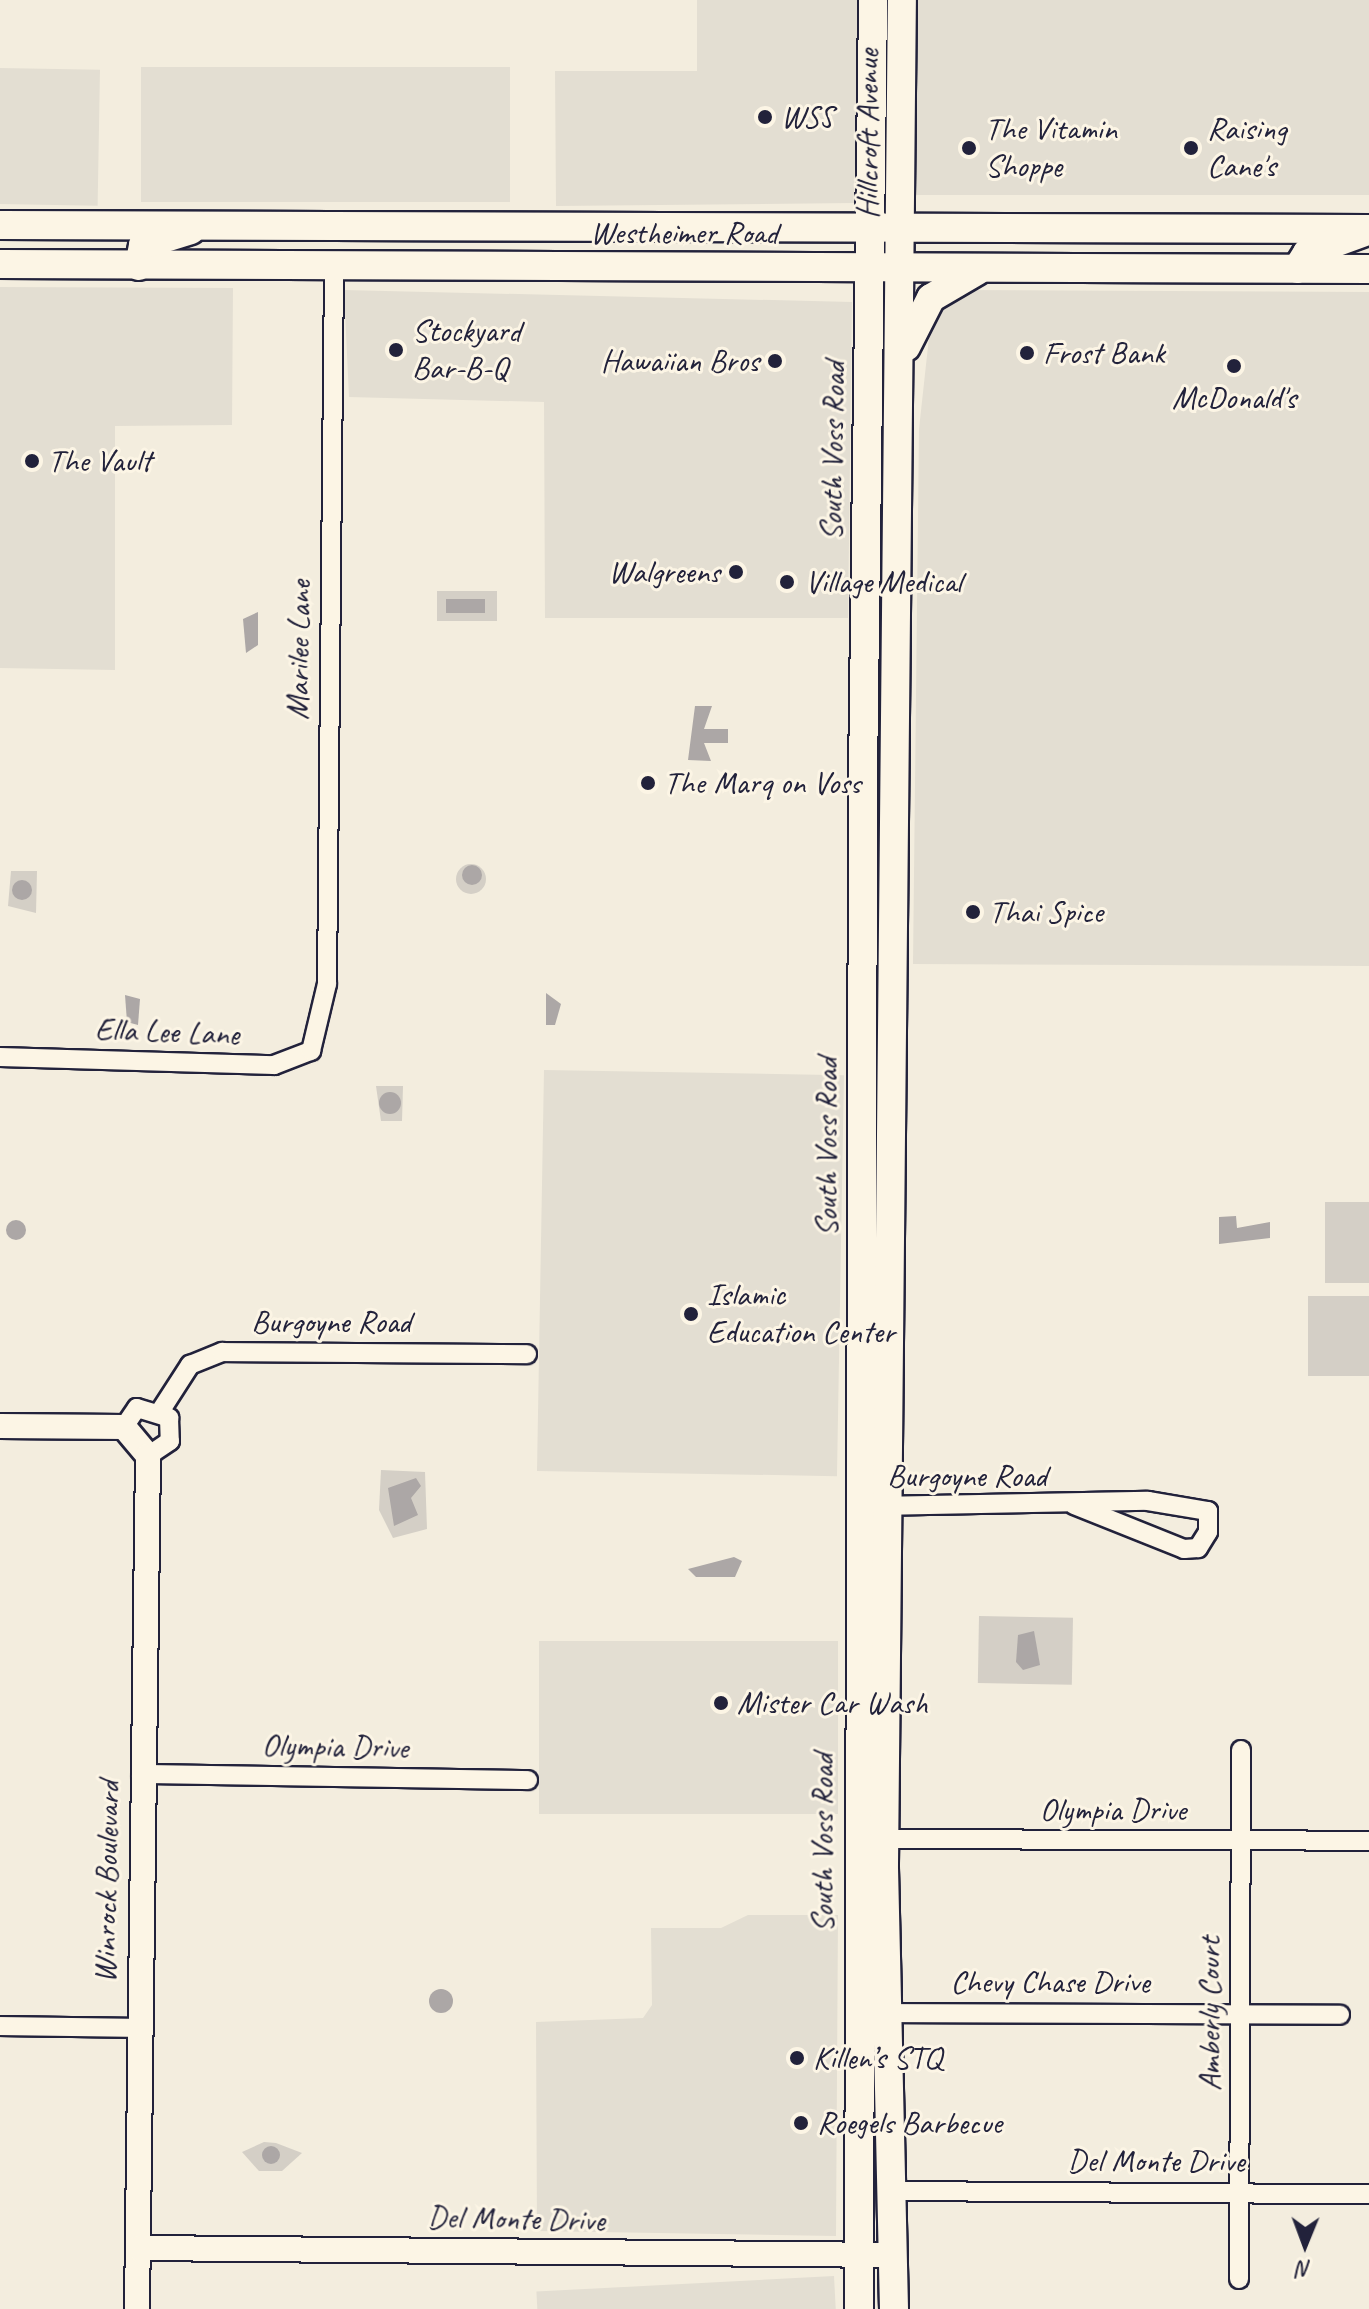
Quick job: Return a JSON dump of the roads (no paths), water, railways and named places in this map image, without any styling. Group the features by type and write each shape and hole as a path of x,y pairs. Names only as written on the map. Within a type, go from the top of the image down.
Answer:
{"main road":[{"name":"Hillcroft Avenue","path":"872,226 873,0"},
{"name":"Hillcroft Avenue","path":"901,268 902,0"},
{"path":"48,265 112,244 116,223"},
{"path":"139,266 143,245 203,224"},
{"name":"Westheimer Road","path":"0,225 1369,229"},
{"path":"461,267 542,245 549,226"},
{"path":"550,268 563,248 632,226"},
{"name":"South Voss Road","path":"872,226 864,515 859,1505 871,1839 894,2191 894,2309"},
{"path":"1240,269 1296,249 1309,228"},
{"path":"1297,269 1313,249 1369,229"},
{"name":"Westheimer Road","path":"0,264 1369,269"},
{"name":"South Voss Road","path":"859,2309 855,2012 871,1839 888,1506 895,1119 895,516 901,268"},
{"path":"898,371 929,300 951,280 988,268"},
{"path":"864,515 895,516"},
{"path":"864,721 897,721"},
{"path":"862,926 896,927"},
{"path":"861,1120 895,1119"},
{"path":"861,1305 890,1306"}],"street":[{"name":"Marilee Lane","path":"317,1033 327,984 334,266"},
{"name":"Ella Lee Lane","path":"0,1057 274,1065 311,1051 317,1033"},
{"name":"Burgoyne Road","path":"161,1410 190,1365 222,1352 527,1354"},
{"path":"0,1426 124,1427 148,1456 170,1441 161,1410 137,1408 124,1427"},
{"name":"Winrock Boulevard","path":"137,2309 136,2028 148,1456"},
{"name":"Burgoyne Road","path":"859,1505 1074,1505 1148,1501 1208,1511 1204,1544 1184,1549 1074,1505"},
{"name":"Amberly Court","path":"1239,2279 1241,1750"},
{"name":"Olympia Drive","path":"141,1774 528,1780"},
{"name":"Olympia Drive","path":"871,1839 1369,1841"},
{"name":"Chevy Chase Drive","path":"855,2012 1340,2015"},
{"path":"0,2026 136,2028"},
{"name":"Del Monte Drive","path":"894,2191 1369,2194"},
{"name":"Del Monte Drive","path":"138,2248 894,2255"}],"place":[{"name":"WSS","path":"765,117"},
{"name":"The Vitamin Shoppe","path":"969,148"},
{"name":"Raising Cane's","path":"1191,148"},
{"name":"Stockyard Bar-B-Q","path":"396,350"},
{"name":"Frost Bank","path":"1027,353"},
{"name":"Hawaiian Bros","path":"775,361"},
{"name":"McDonald's","path":"1234,366"},
{"name":"The Vault","path":"32,461"},
{"name":"Walgreens","path":"736,572"},
{"name":"Village Medical","path":"787,582"},
{"name":"The Marq on Voss","path":"648,783"},
{"name":"Thai Spice","path":"973,912"},
{"name":"Islamic Education Center","path":"691,1314"},
{"name":"Mister Car Wash","path":"721,1703"},
{"name":"Killen’s STQ","path":"797,2058"},
{"name":"Roegels Barbecue","path":"801,2123"}]}
